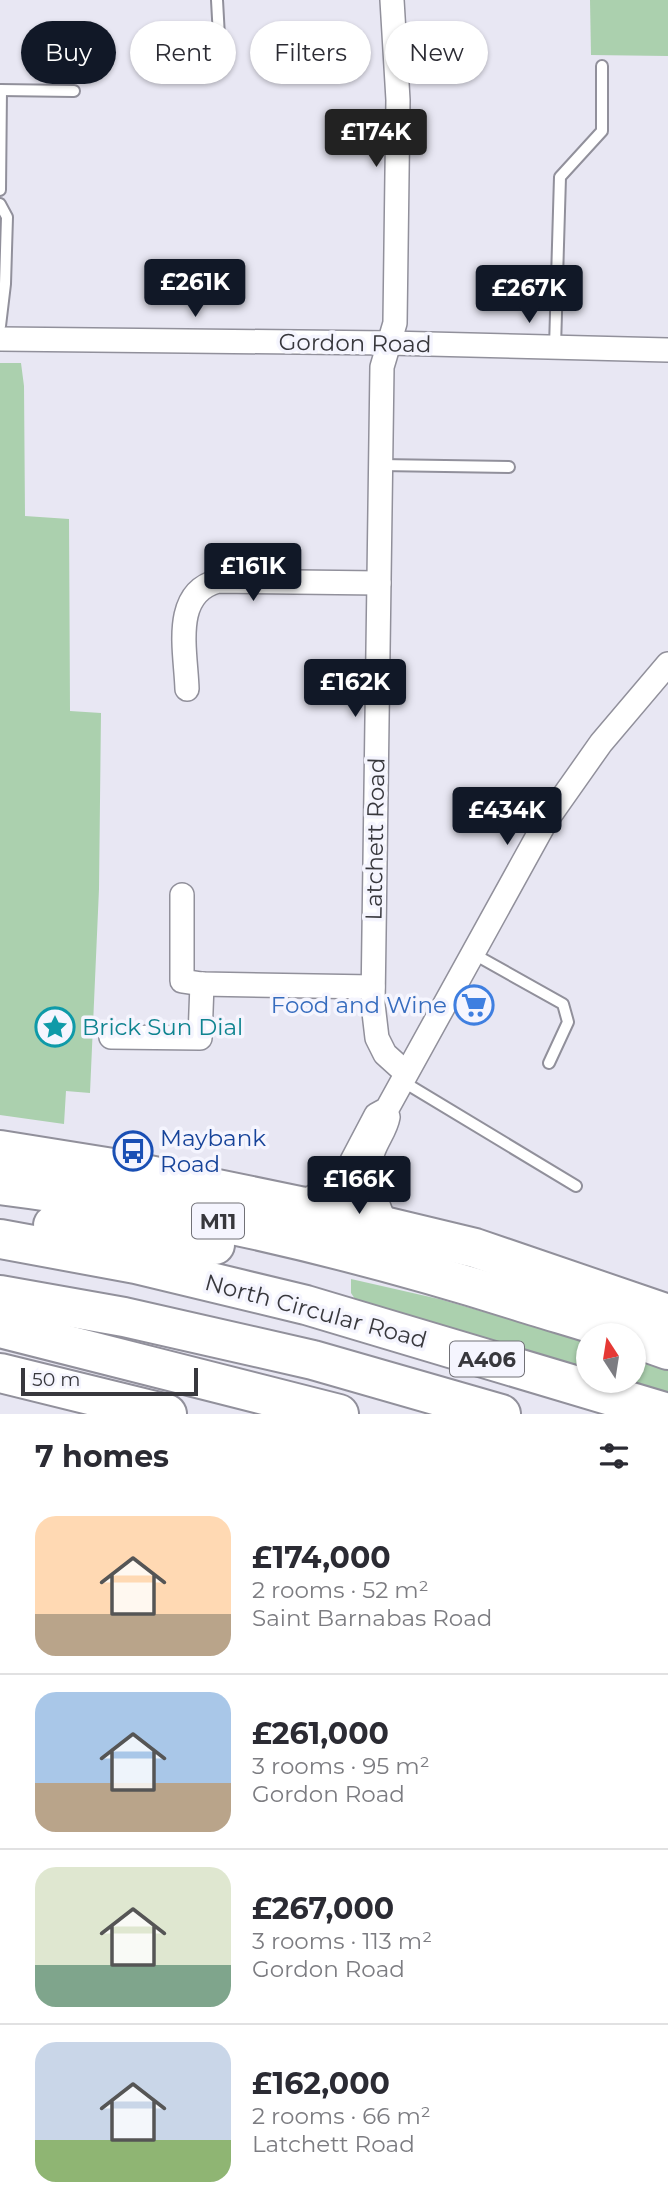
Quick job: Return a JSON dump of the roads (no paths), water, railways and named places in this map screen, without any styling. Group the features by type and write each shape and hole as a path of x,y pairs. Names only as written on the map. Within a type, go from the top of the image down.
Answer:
{"highway":[{"path":"0,1150 125,1170 300,1206 475,1248 668,1314"},
{"name":"M11","path":"0,1185 157,1209 255,1229 432,1274 588,1323"},
{"path":"0,1218 319,1260 405,1276 432,1274"},
{"name":"North Circular Road","path":"0,1239 136,1264 306,1305 668,1413"},
{"name":"A406","path":"0,1295 124,1317 313,1360 501,1414"},
{"path":"0,1328 339,1414"},
{"path":"646,1342 668,1350"},
{"path":"0,1373 159,1413"}],"street":[{"name":"Latchett Road","path":"392,0 398,100 395,323 382,367 373,1017 377,1038 384,1054 404,1077"},
{"name":"Gordon Road","path":"0,339 668,349"},
{"path":"187,689 185,611 193,594 206,584 218,581 379,583"},
{"path":"387,1227 372,1189 371,1172 373,1154 388,1120 387,1109 546,821 575,778 641,693 668,664"},
{"path":"182,895 182,981 202,984 373,987"},
{"path":"111,1037 200,1038 202,984"},
{"path":"300,1206 345,1174 376,1115 387,1109"}],"lane":[{"path":"217,0 218,21"},
{"path":"555,348 559,177 602,131 602,66"},
{"path":"0,190 0,90 74,91"},
{"path":"0,204 7,217 5,284 0,326"},
{"path":"381,465 509,467"},
{"path":"472,953 563,1004 568,1022 550,1063"},
{"path":"404,1077 576,1186"}],"place":[{"name":"Food and Wine","path":"474,1005"},
{"name":"Brick Sun Dial","path":"55,1027"},
{"name":"Maybank Road","path":"133,1151"}]}
